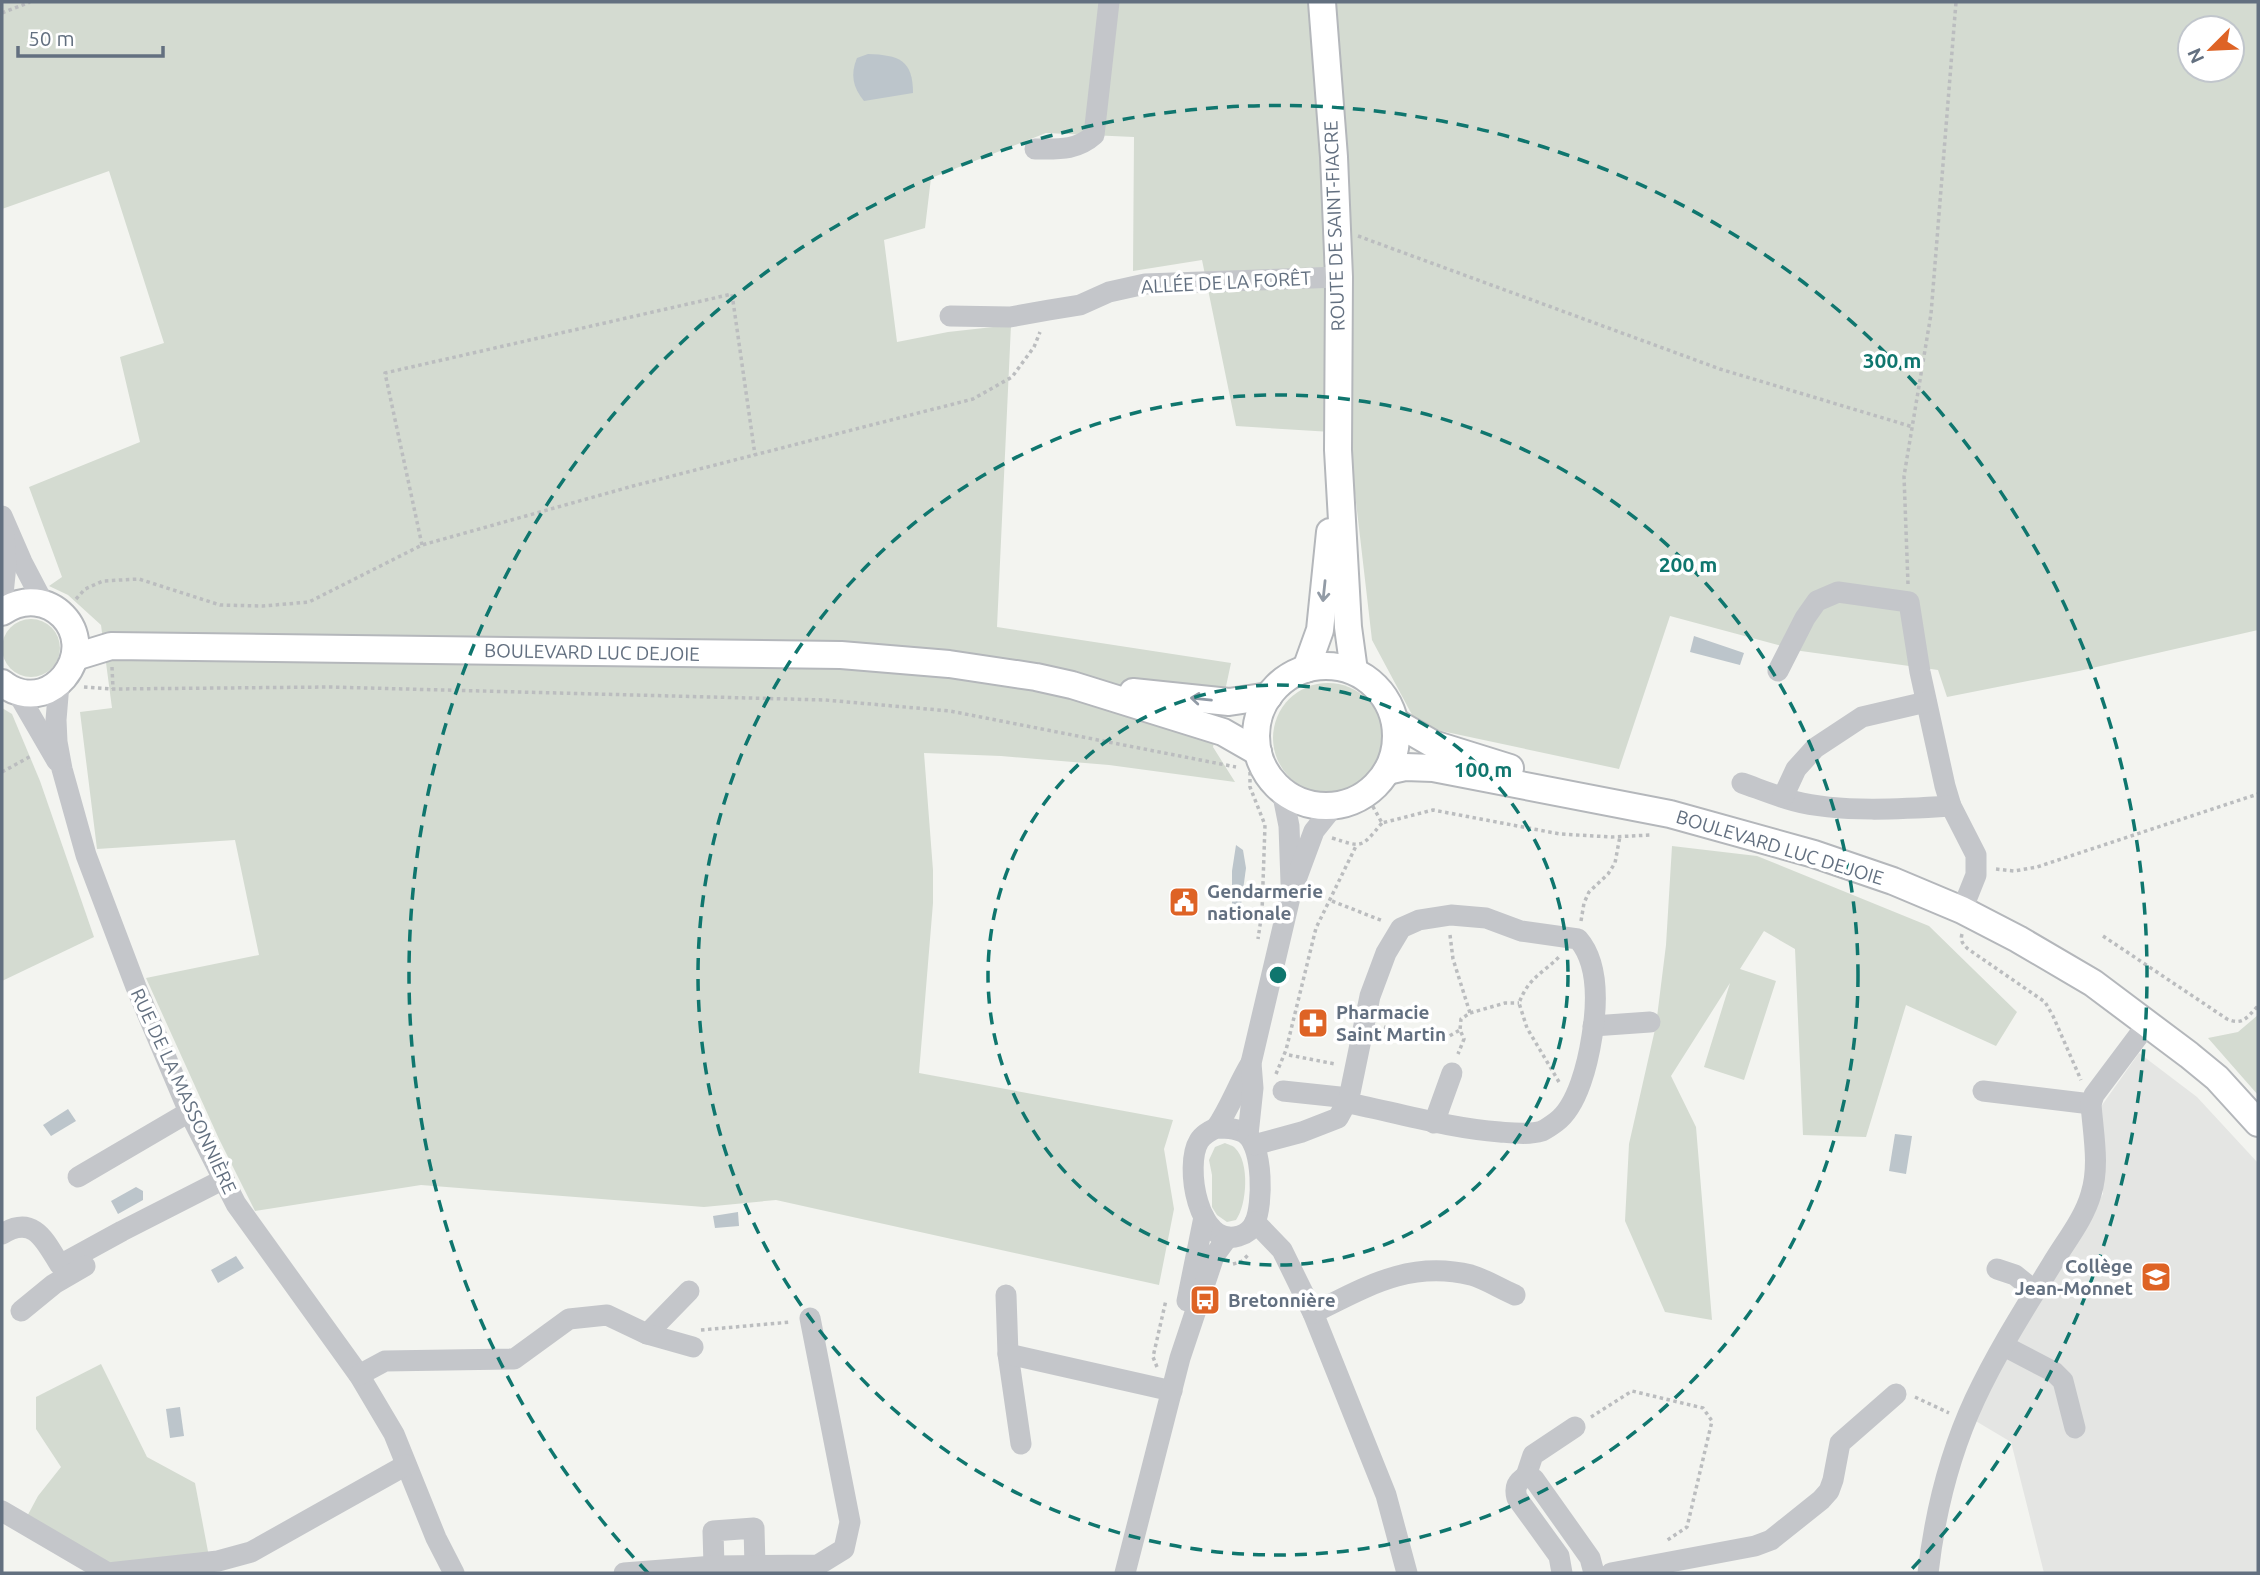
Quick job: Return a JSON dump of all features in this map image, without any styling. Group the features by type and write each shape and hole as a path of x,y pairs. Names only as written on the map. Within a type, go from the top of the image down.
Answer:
{"main road":[{"name":"ROUTE DE SAINT-FIACRE","path":"1322,2 1334,157 1339,277 1338,450 1348,627 1354,671"},
{"name":"ROUTE DE SAINT-FIACRE","path":"1306,669 1320,630 1338,450"},
{"path":"2,612 20,603 32,601 59,615 75,637 68,670"},
{"name":"BOULEVARD LUC DEJOIE","path":"59,615 111,646"},
{"name":"BOULEVARD LUC DEJOIE","path":"9,687 39,693 68,670 111,646 841,655 949,664 1072,685 1223,732 1259,757"},
{"path":"1320,666 1354,671 1381,693 1389,704 1395,722 1396,743 1387,771 1366,794 1351,802 1334,806 1305,803 1282,791 1267,774 1259,757 1256,731 1259,715 1269,696 1282,681 1306,669 1320,666"},
{"name":"BOULEVARD LUC DEJOIE","path":"1072,685 1228,702 1269,696"},
{"name":"BOULEVARD LUC DEJOIE","path":"1395,722 1433,744 1646,808 1814,854 1893,881 1960,924 2071,969 2148,1023 2217,1078 2258,1123"},
{"name":"BOULEVARD LUC DEJOIE","path":"1387,771 1405,767 1433,768 1646,808"}],"street":[{"path":"1035,149 1069,149 1084,144 1094,135 1109,2"},
{"name":"ALLÉE DE LA FORÊT","path":"950,316 1010,317 1080,305 1110,292 1145,284 1339,277"},
{"path":"2,515 6,565 2,604"},
{"path":"2,515 22,562 59,615"},
{"path":"1778,671 1805,618 1817,601 1838,592 1909,602 1926,702 1945,786 1951,806 1976,855 1976,874 1960,924"},
{"name":"RUE DE LA MASSONNIÈRE","path":"68,670 56,720 62,769 86,855 116,937 189,1112 247,1222 359,1375 394,1434 436,1538 454,1573"},
{"name":"RUE DE LA MASSONNIÈRE","path":"9,687 62,769"},
{"path":"1783,797 1796,769 1815,748 1862,717 1926,702"},
{"path":"1742,783 1816,805 1867,809 1951,806"},
{"path":"1282,791 1289,826 1291,893"},
{"path":"1251,1063 1251,1140 1260,1181 1259,1210 1255,1222 1245,1233 1228,1237 1216,1232 1204,1217 1193,1178 1194,1154 1199,1140 1216,1128 1224,1116 1251,1063 1291,893 1314,831 1334,806"},
{"path":"1216,1128 1227,1128 1251,1140 1338,1118 1349,1100 1370,996 1386,953 1401,928 1419,920 1451,915 1486,918 1521,931 1578,939 1587,949 1595,988 1593,1026 1585,1068 1570,1107 1558,1121 1543,1130 1518,1133 1472,1130 1434,1123 1349,1100 1277,1087"},
{"path":"1593,1026 1650,1021"},
{"path":"1927,1573 1938,1502 1955,1446 1975,1398 2075,1227 2091,1194 2095,1162 2092,1100 2148,1023"},
{"path":"1434,1123 1452,1073"},
{"path":"1983,1091 2092,1100"},
{"path":"78,1177 189,1112"},
{"path":"2,1234 11,1228 27,1226 41,1235 60,1265 122,1231 228,1186"},
{"path":"20,1311 54,1284 136,1237 200,1205 228,1186"},
{"path":"1180,1358 1180,1336 1204,1217"},
{"path":"1255,1222 1282,1250 1312,1313 1386,1495 1407,1573"},
{"path":"1125,1573 1180,1358 1214,1256 1228,1237"},
{"path":"1312,1313 1392,1276 1424,1269 1472,1275 1515,1296"},
{"path":"1997,1269 2015,1275 2035,1292"},
{"path":"647,1334 689,1291"},
{"path":"1006,1295 1008,1354 1021,1444"},
{"path":"359,1375 385,1361 514,1359 569,1319 607,1315 647,1334 696,1338"},
{"path":"624,1573 713,1566 818,1565 844,1549 850,1522 810,1318"},
{"path":"2004,1346 2054,1371 2063,1381 2075,1428"},
{"path":"1008,1354 1172,1391"},
{"path":"1611,1573 1772,1541 1821,1500 1829,1490 1840,1443 1896,1394"},
{"path":"1562,1573 1559,1556 1517,1498 1515,1489 1519,1480 1525,1476 1533,1455 1575,1427"},
{"path":"2,1511 108,1573 218,1561 251,1552 406,1465"},
{"path":"1525,1476 1534,1479 1590,1558 1594,1573"},
{"path":"713,1566 713,1531 754,1528 755,1566"}],"path":[{"path":"2,13 30,2"},
{"path":"1909,602 1904,476 1931,314 1956,2"},
{"path":"1337,228 1720,369 1913,427"},
{"path":"422,545 385,373 733,294 755,454"},
{"path":"59,615 85,589 103,581 139,579 220,605 264,606 309,602 422,545 633,486 973,398 1012,377 1034,346 1049,310"},
{"path":"68,670 84,687 113,689 329,687 825,700 950,711 1250,770 1259,757"},
{"path":"2,772 48,747"},
{"path":"1366,794 1382,823"},
{"path":"1977,864 2014,871 2037,867 2258,794"},
{"path":"1321,834 1356,846 1366,843 1382,823 1433,810 1560,834 1651,835"},
{"path":"1576,1093 1560,1082 1527,1028 1518,1003 1536,974 1554,962 1578,939 1584,903 1589,892 1608,874 1615,863 1620,836"},
{"path":"1277,1087 1316,928 1356,846"},
{"path":"1332,901 1401,928"},
{"path":"1451,915 1453,959 1471,1013"},
{"path":"1960,924 1969,937"},
{"path":"1960,924 1961,939 1968,949 2045,1002 2092,1100"},
{"path":"2103,936 2227,1019 2241,1022 2258,1006"},
{"path":"1452,1073 1464,1039 1460,1030 1461,1019 1471,1013 1504,1003 1518,1003"},
{"path":"1365,1021 1427,1042 1439,1042 1460,1030"},
{"path":"1289,1055 1356,1068"},
{"path":"696,1338 810,1318"},
{"path":"1575,1427 1632,1391 1703,1408 1712,1421 1687,1527 1665,1541"},
{"path":"1896,1394 1907,1393 1965,1422"}],"shaded area":[{"path":"2,2 2258,2 2258,630 2079,671 1947,697 1938,670 1801,651 1670,616 1619,769 1418,726 1372,640 1348,433 1236,426 1202,260 1133,271 1134,137 1046,133 931,178 925,228 884,240 897,342 948,332 1011,325 997,627 1231,663 1213,747 1235,782 1109,765 924,753 933,903 919,1073 1173,1120 1164,1149 1174,1209 1159,1285 776,1200 704,1207 421,1185 255,1211 146,978 259,955 235,840 97,849 80,712 112,708 101,625 68,595 49,586 62,577 29,487 140,442 120,357 164,343 109,171 2,209"},
{"path":"868,54 896,58 907,66 913,93 864,101 857,91 853,75 857,58"},
{"path":"25,619 37,619 52,627 60,642 60,654 52,669 37,677 25,677 10,669 2,654 2,642 10,627"},
{"path":"1694,636 1744,653 1740,665 1690,652"},
{"path":"1328,683 1349,687 1367,699 1379,717 1383,738 1379,759 1367,777 1349,789 1328,793 1307,789 1289,777 1277,759 1273,738 1277,717 1289,699 1307,687"},
{"path":"2,708 12,714 40,781 94,937 2,981"},
{"path":"1236,845 1243,850 1246,868 1241,905 1236,909 1232,906 1232,871"},
{"path":"1672,846 1757,856 1929,926 2017,1012 1996,1046 1906,1005 1866,1137 1803,1135 1795,949 1764,931 1740,969 1776,981 1744,1080 1704,1067 1730,983 1671,1076 1696,1127 1712,1320 1665,1312 1625,1221 1629,1144 1656,1025 1666,945"},
{"path":"2258,1015 2258,1095 2208,1038 2238,1032"},
{"name":"Collège Jean-Monnet","path":"2139,1053 2197,1097 2258,1163 2258,1573 2044,1573 2011,1442 1974,1420 2003,1360 2103,1194 2100,1108"},
{"path":"68,1109 76,1121 51,1136 43,1125"},
{"path":"1895,1134 1912,1136 1906,1174 1889,1171"},
{"path":"1225,1143 1240,1154 1245,1173 1240,1213 1236,1220 1227,1222 1217,1215 1212,1207 1209,1160 1215,1147"},
{"path":"136,1187 143,1191 143,1200 118,1214 111,1201"},
{"path":"738,1212 739,1226 715,1228 713,1216"},
{"path":"236,1256 244,1268 218,1283 211,1270"},
{"path":"101,1364 147,1457 195,1483 210,1562 108,1573 23,1524 38,1496 61,1467 36,1429 36,1397"},
{"path":"180,1407 184,1436 170,1438 166,1409"}],"place":[{"name":"Gendarmerie nationale","path":"1184,902"},
{"name":"Pharmacie Saint Martin","path":"1313,1023"},
{"name":"Collège Jean-Monnet","path":"2156,1277"},
{"name":"Bretonnière","path":"1205,1300"}]}
